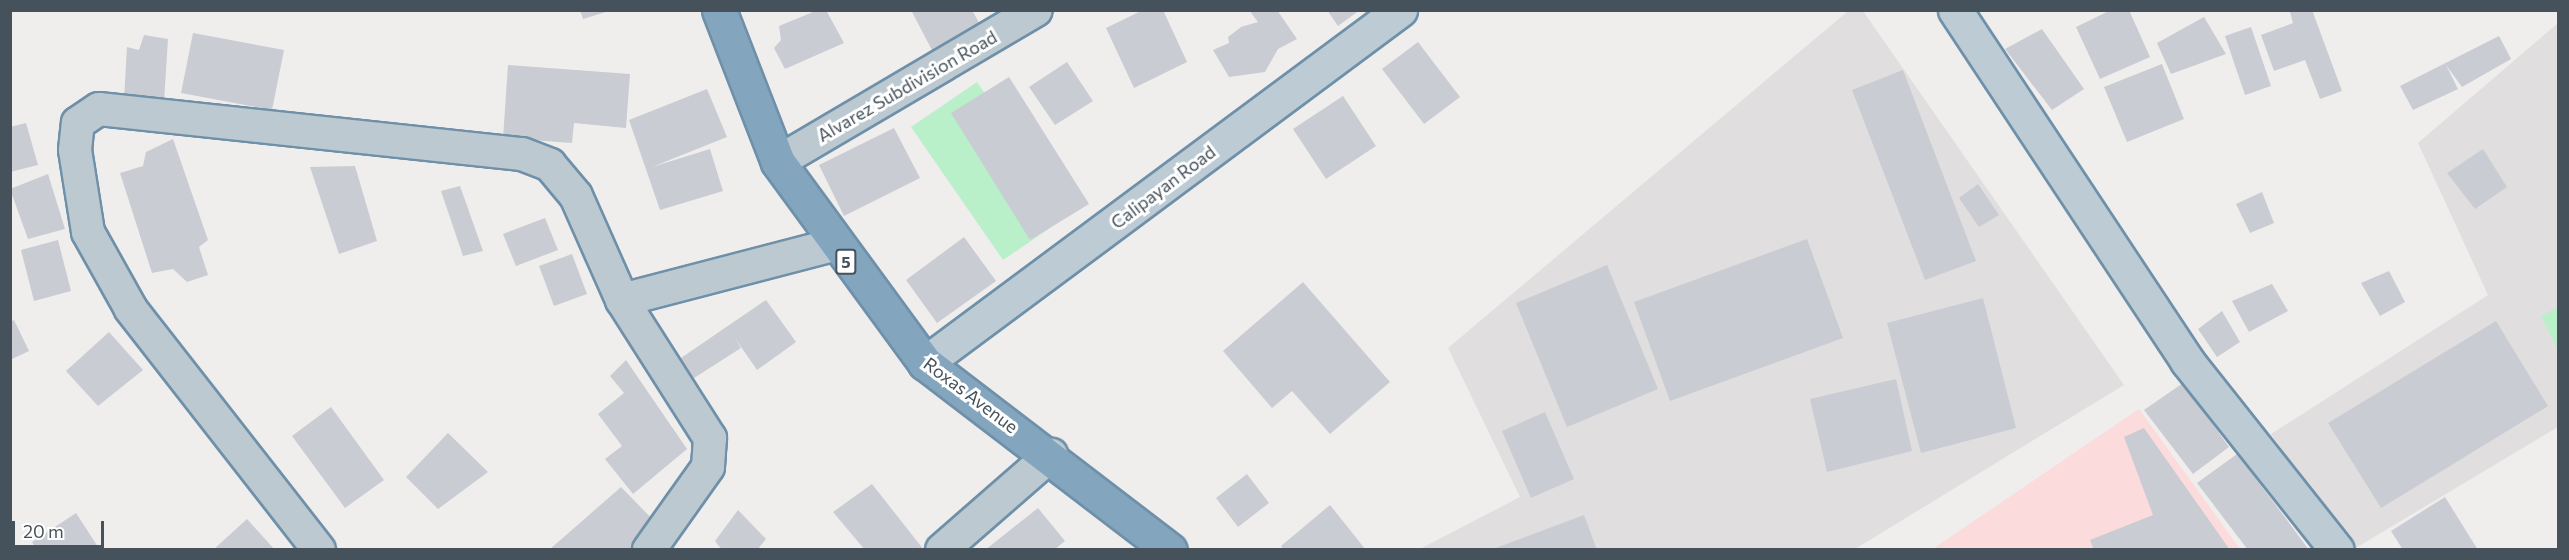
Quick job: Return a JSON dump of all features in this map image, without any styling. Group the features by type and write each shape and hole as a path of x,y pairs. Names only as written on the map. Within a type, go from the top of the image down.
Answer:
{"highway":[{"name":"Roxas Avenue","path":"719,10 778,162 833,245 925,363 1051,455 1170,549"}],"street":[{"name":"Alvarez Subdivision Road","path":"778,162 1036,10"},
{"name":"Calipayan Road","path":"925,363 1400,10"},
{"path":"1955,10 2187,362 2337,549"},
{"path":"319,549 131,309 88,232 75,150 78,123 99,109 522,154 550,165 576,196 622,300 710,438 708,468 649,549"},
{"path":"622,300 833,245"},
{"path":"942,549 1051,455"}],"shaded area":[{"path":"1848,11 1863,11 2124,385 1855,549 1418,550 1520,497 1448,348"},
{"path":"2558,23 2558,427 2354,549 2271,434 2488,295 2418,143"},
{"path":"2139,409 2240,549 1931,550"}],"green space":[{"path":"977,82 1069,215 1003,260 911,127"},
{"path":"2558,307 2558,350 2541,316"}],"building":[{"path":"580,10 609,10 609,11 583,19"},
{"path":"818,10 826,10 844,43 785,69 774,48 781,40 779,26"},
{"path":"911,10 972,10 982,28 934,54"},
{"path":"1143,10 1163,10 1187,62 1134,88 1106,28"},
{"path":"1249,10 1277,10 1297,39 1278,49 1265,72 1229,77 1213,50 1229,43 1228,37 1241,27 1258,22"},
{"path":"1327,10 1360,10 1338,26"},
{"path":"2111,10 2129,10 2150,57 2100,79 2076,27"},
{"path":"2312,10 2342,91 2320,99 2305,60 2274,71 2261,35 2293,23 2290,12"},
{"path":"2204,17 2226,54 2171,74 2157,43"},
{"path":"2251,27 2271,86 2245,95 2225,36"},
{"path":"2042,29 2084,89 2052,110 2005,49"},
{"path":"193,33 284,50 272,110 181,93"},
{"path":"144,35 168,39 164,102 124,99 127,47 139,50"},
{"path":"2499,36 2511,59 2462,87 2446,65 2458,89 2413,110 2400,86"},
{"path":"1418,42 1460,97 1424,124 1382,69"},
{"path":"1067,62 1093,101 1055,125 1029,87"},
{"path":"2162,64 2184,119 2127,142 2104,87"},
{"path":"508,65 630,74 626,128 574,123 572,143 503,138"},
{"path":"1903,70 1976,261 1925,280 1852,90"},
{"path":"1009,77 1089,204 1030,240 951,113"},
{"path":"707,89 727,137 652,167 710,149 723,191 660,210 629,120"},
{"path":"1343,96 1376,146 1326,179 1293,129"},
{"path":"26,123 38,165 10,172 10,127"},
{"path":"894,128 920,178 844,216 819,165"},
{"path":"173,139 208,240 199,247 208,275 187,282 173,269 152,273 120,173 143,166 146,152"},
{"path":"2483,149 2507,187 2475,209 2447,173"},
{"path":"355,166 377,241 339,254 310,167"},
{"path":"48,174 65,229 28,239 10,189"},
{"path":"1978,184 1999,215 1979,227 1959,198"},
{"path":"460,186 483,251 463,256 441,191"},
{"path":"2262,192 2274,223 2250,233 2236,204"},
{"path":"545,218 558,250 516,266 503,234"},
{"path":"964,237 996,281 937,323 906,280"},
{"path":"1807,239 1843,338 1670,401 1634,302"},
{"path":"58,240 71,291 34,301 21,250"},
{"path":"572,254 587,294 554,306 539,266"},
{"path":"1607,265 1658,389 1567,427 1516,303"},
{"path":"2389,271 2405,302 2380,316 2361,283"},
{"path":"1303,282 1390,382 1330,434 1292,391 1272,408 1223,351"},
{"path":"2272,284 2288,311 2249,332 2232,301"},
{"path":"1983,298 2016,428 1921,453 1887,323"},
{"path":"766,300 796,342 757,370 735,338 741,348 694,378 681,358"},
{"path":"2222,311 2240,342 2217,357 2198,329"},
{"path":"14,320 29,351 10,360 10,322"},
{"path":"2496,321 2548,406 2381,508 2328,423"},
{"path":"109,332 143,370 98,406 66,371"},
{"path":"626,360 687,449 633,494 605,459 622,446 598,414 624,393 610,376"},
{"path":"1896,379 1912,451 1827,472 1810,399"},
{"path":"2183,383 2229,447 2193,474 2144,410"},
{"path":"331,407 384,480 345,508 292,436"},
{"path":"1545,412 1574,479 1531,498 1502,431"},
{"path":"2144,428 2230,550 2094,550 2090,540 2153,515 2124,437"},
{"path":"448,433 488,472 438,509 406,477"},
{"path":"2237,454 2309,550 2248,550 2197,483"},
{"path":"1247,474 1269,503 1238,527 1216,498"},
{"path":"872,484 924,550 865,550 833,512"},
{"path":"621,487 661,528 635,550 549,550"},
{"path":"2445,497 2478,550 2403,550 2391,531"},
{"path":"1330,505 1366,550 1284,550 1281,546"},
{"path":"1038,508 1065,541 1054,550 985,550"},
{"path":"738,510 766,539 757,550 722,550 715,541"},
{"path":"76,513 100,550 37,550 32,542"},
{"path":"1584,515 1597,550 1493,550 1493,549"},
{"path":"247,519 275,550 213,550"}]}
